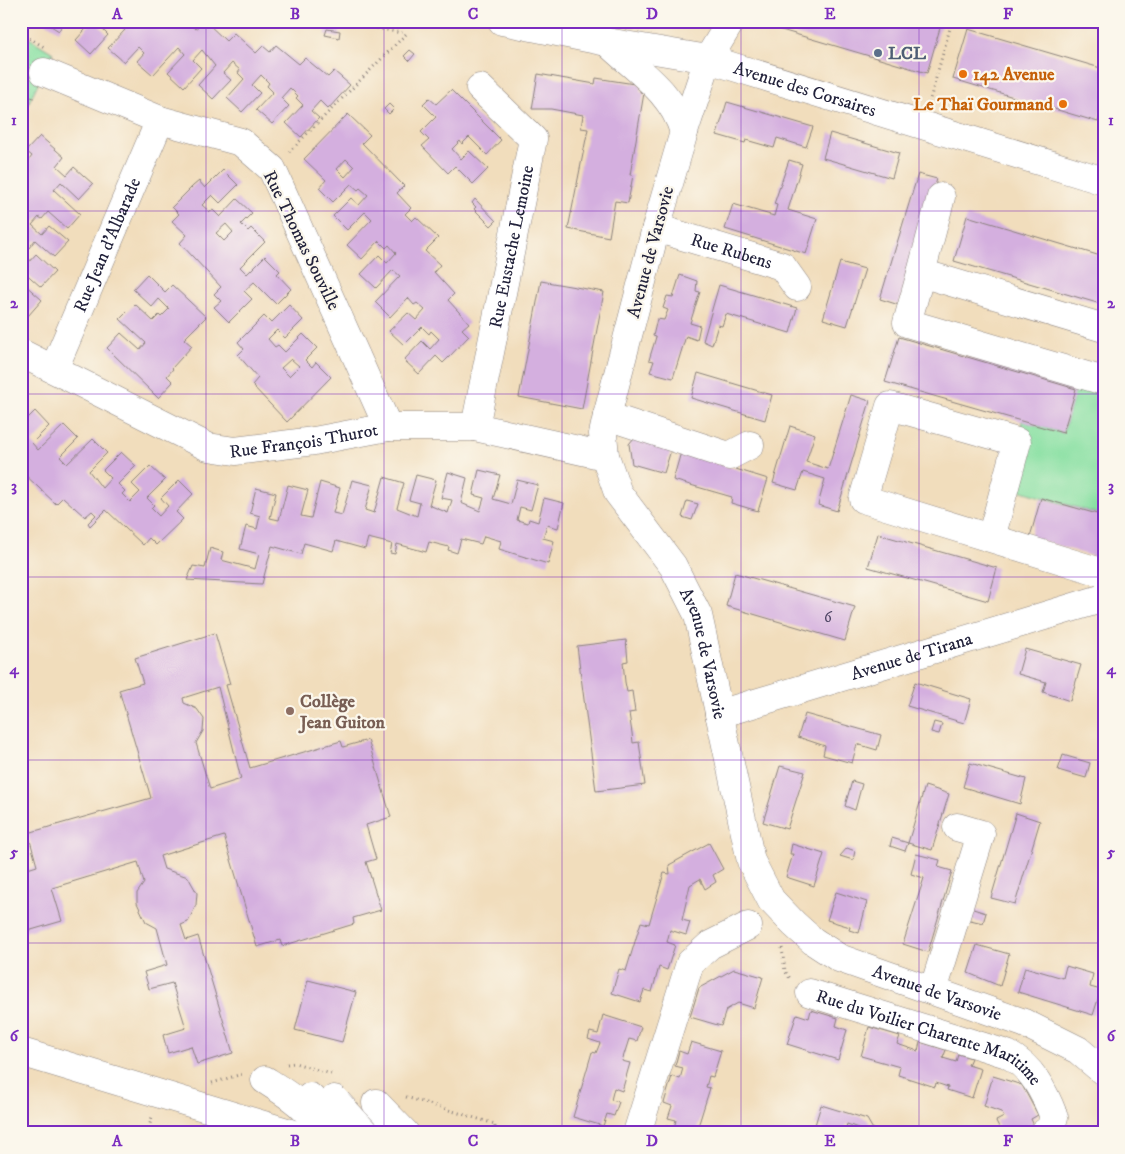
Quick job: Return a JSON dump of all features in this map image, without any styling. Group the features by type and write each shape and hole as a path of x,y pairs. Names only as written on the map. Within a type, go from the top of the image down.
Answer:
{"street":[{"name":"Avenue des Corsaires","path":"502,21 607,42 708,59 1104,181"},
{"name":"Avenue de Varsovie","path":"731,21 708,59 684,132 656,228 607,416 603,434 605,456 618,493 673,566 698,615 751,861 771,900 813,942 839,958 1024,1023 1078,1050 1104,1072"},
{"path":"607,42 633,67 655,83 679,116 684,132"},
{"name":"Rue Thomas Souville","path":"44,72 160,120 241,142 272,169 388,426"},
{"name":"Rue Eustache Lemoine","path":"475,427 533,139 480,88"},
{"name":"Rue Jean d'Albarade","path":"54,369 160,120"},
{"path":"941,197 907,323 1104,381"},
{"name":"Rue Rubens","path":"656,228 782,266 796,287"},
{"path":"921,273 1104,328"},
{"name":"Rue François Thurot","path":"21,353 208,447 235,451 314,441 388,426 475,427 605,456"},
{"path":"990,538 1018,442 890,406 863,499 990,538 1104,573"},
{"path":"607,416 729,456 750,445"},
{"name":"Avenue de Tirana","path":"719,714 1104,598"},
{"path":"933,991 981,834 957,827"},
{"path":"637,1133 690,963 710,945 748,926"},
{"name":"Rue du Voilier Charente Maritime","path":"810,992 1007,1054 1030,1070 1054,1118 1050,1129 1044,1133"},
{"path":"1024,1023 1018,1042 1019,1051 1030,1070"},
{"path":"21,1052 290,1133"},
{"path":"320,1133 315,1120 289,1095 278,1080 339,1126 341,1133"},
{"path":"321,1085 365,1133"},
{"path":"350,1095 384,1133"},
{"path":"393,1116 421,1133"}],"path":[{"path":"272,169 406,34 342,21"},
{"path":"922,125 952,21"},
{"name":"Rue du Voilier Charente Maritime","path":"781,943 785,971 792,982 810,992"}],"green space":[{"path":"21,33 53,53 21,118"},
{"path":"1080,374 1104,381 1104,516 1006,486 1022,421 1063,433"}],"building":[{"path":"43,21 64,21 59,31"},
{"path":"93,21 106,21 100,27 108,35 91,54 76,40"},
{"path":"114,21 187,21 195,29 205,21 226,41 234,33 256,53 263,46 270,52 276,45 299,64 305,58 328,77 334,71 350,85 328,109 320,101 311,111 319,118 301,137 286,123 303,105 290,88 281,98 289,106 272,124 256,110 273,92 267,86 269,83 261,75 252,85 260,93 242,112 227,98 244,79 238,73 240,70 232,63 223,73 231,80 213,99 198,85 215,66 202,50 193,60 201,68 184,87 168,72 185,54 179,47 153,75 137,61 144,53 138,47 124,62 108,48 125,30"},
{"path":"751,21 847,21 854,23 854,21 942,21 927,73"},
{"path":"327,29 340,31 339,38 325,35"},
{"path":"968,29 1104,69 1104,101 1098,122 953,79"},
{"path":"410,50 415,54 409,61 404,56"},
{"path":"538,74 595,84 596,78 641,85 640,92 644,93 630,175 633,175 628,203 615,201 609,237 568,229 588,129 581,128 583,115 551,109 532,109"},
{"path":"451,90 501,140 487,155 469,137 462,144 460,141 452,149 461,159 469,151 488,169 473,184 455,166 448,173 422,146 429,140 421,132 436,117 423,104 429,98 436,104"},
{"path":"727,102 813,127 806,147 777,138 774,148 746,140 745,143 717,135"},
{"path":"389,104 394,109 389,114 384,109"},
{"path":"348,114 370,135 362,143 404,186 397,193 411,208 405,214 412,221 416,217 438,238 425,251 440,265 434,272 454,294 448,300 469,323 462,329 469,336 443,363 436,356 419,374 404,360 422,341 430,349 439,339 431,331 429,334 422,327 404,345 389,331 408,313 416,320 425,310 417,303 414,305 408,298 390,317 375,302 400,276 393,270 376,288 361,274 379,255 387,263 396,253 389,245 386,248 379,241 362,259 347,245 372,219 365,212 347,230 333,216 351,198 359,205 368,195 360,188 358,190 351,184 333,202 319,188 326,180 304,159","holes":["346,159 354,167 345,177 337,169"]},
{"path":"830,133 899,153 892,178 823,158"},
{"path":"40,136 64,157 57,166 67,175 74,167 93,184 79,199 61,182 54,190 80,214 67,229 48,212 42,219 39,217 32,225 42,234 49,226 68,242 54,257 35,240 29,248 26,245 21,250 21,171 32,156 26,151"},
{"path":"789,160 802,164 788,210 817,219 806,254 725,229 733,204 774,216 777,205 774,204"},
{"path":"223,170 238,185 220,203 212,195 202,205 210,212 213,210 220,217 237,199 252,213 241,224 248,231 251,228 265,242 240,267 247,274 265,256 280,271 277,274 291,289 276,304 254,282 244,291 252,299 229,322 214,307 221,301 214,294 221,287 180,243 187,235 172,221 179,214 172,207 193,186 199,181 205,188","holes":["226,224 233,232 224,241 216,233"]},
{"path":"918,174 937,179 899,305 880,299"},
{"path":"475,199 496,221 491,226 474,209 476,207 472,203"},
{"path":"967,216 1104,257 1104,305 954,261"},
{"path":"36,254 55,272 41,287 21,269 21,256 28,263"},
{"path":"840,262 865,269 847,326 823,319"},
{"path":"147,274 165,292 172,285 206,317 184,339 192,346 172,368 167,376 173,382 158,398 107,348 121,333 140,350 146,343 120,319 135,304 153,321 159,315 161,317 169,309 159,299 152,307 133,289"},
{"path":"680,275 697,281 696,291 700,292 690,323 700,326 697,340 686,336 673,378 650,372 654,361 649,360 656,337 653,336 657,319 664,320 668,310 663,308 667,296 673,297"},
{"path":"541,281 604,292 582,409 519,397"},
{"path":"23,283 42,300 28,316 21,309"},
{"path":"719,285 797,308 790,333 726,314 722,326 718,325 712,345 703,341"},
{"path":"289,305 303,320 285,338 277,330 268,339 275,347 278,345 285,352 303,334 317,348 305,360 312,367 316,362 331,377 287,422 252,385 258,378 238,355 244,349 238,342 264,316 271,323","holes":["291,359 299,366 289,376 281,368"]},
{"path":"899,337 1076,389 1063,433 885,382"},
{"path":"698,373 772,395 765,420 691,398"},
{"path":"851,395 870,401 837,511 818,505 825,479 803,472 797,490 773,483 790,426 815,434 806,462 828,469"},
{"path":"35,411 49,426 32,443 38,450 64,425 78,439 60,457 67,464 93,439 107,453 89,471 102,488 111,478 103,470 121,452 136,466 118,484 125,491 122,494 130,502 140,492 132,484 150,466 165,480 147,498 154,505 151,508 159,516 168,506 161,498 179,480 193,494 176,512 183,519 156,545 149,538 143,545 106,510 90,526 88,523 96,515 92,511 85,517 63,497 56,504 21,471 21,441 25,437 21,434 21,425"},
{"path":"634,438 671,450 664,473 632,464 629,444"},
{"path":"681,452 768,479 758,511 731,503 732,497 673,480"},
{"path":"479,470 500,475 493,499 511,504 517,480 538,485 531,510 520,507 517,520 528,523 529,519 538,522 544,498 564,503 558,528 547,525 543,538 554,541 548,564 499,549 501,541 484,536 481,544 461,539 457,553 448,550 449,547 429,542 426,552 397,544 395,554 390,553 392,544 368,538 365,549 336,541 333,551 304,543 301,554 272,546 262,584 187,580 193,566 205,568 210,548 223,552 221,560 255,569 259,554 240,549 246,526 257,529 260,516 250,513 256,488 276,493 270,518 279,520 288,485 308,490 301,516 311,518 320,482 340,488 333,513 342,515 352,480 372,485 365,510 374,513 384,477 404,483 397,508 417,516 420,503 409,500 416,475 436,480 429,505 448,513 452,500 441,498 448,472 467,478 461,503 480,511 484,498 473,495"},
{"path":"1041,498 1104,516 1104,560 1030,537"},
{"path":"687,501 698,504 692,520 682,517"},
{"path":"878,534 997,568 988,601 868,567"},
{"path":"735,573 855,607 845,641 726,606"},
{"path":"215,633 230,684 226,685 250,768 341,741 343,747 368,740 391,817 366,825 376,859 366,862 381,910 353,918 354,924 282,946 280,940 257,947 224,836 160,856 164,869 188,877 197,893 196,905 188,922 181,925 186,940 198,936 233,1053 197,1064 191,1046 168,1053 163,1035 186,1028 172,983 149,989 144,972 167,965 157,928 146,922 137,903 137,893 144,883 138,862 52,888 62,921 21,933 21,871 37,866 28,833 151,798 119,690 143,683 135,658","holes":["218,687 241,779 210,789 196,743 203,731 204,719 197,709 184,703 183,698"]},
{"path":"626,640 628,661 623,662 625,682 627,692 632,691 635,712 629,713 633,743 639,742 645,785 596,791 577,646"},
{"path":"1025,649 1081,665 1070,701 1043,692 1046,682 1018,674"},
{"path":"915,682 971,699 964,723 907,706"},
{"path":"805,714 881,735 877,750 857,744 852,763 823,755 825,746 798,737"},
{"path":"934,722 942,724 939,734 931,732"},
{"path":"1063,755 1090,763 1086,778 1058,770"},
{"path":"970,763 1026,779 1020,804 963,787"},
{"path":"780,766 805,772 787,829 763,822"},
{"path":"852,781 862,784 855,810 845,806"},
{"path":"925,786 949,794 932,850 908,843"},
{"path":"1016,813 1040,821 1015,904 991,898"},
{"path":"892,838 908,843 905,851 890,846"},
{"path":"709,843 723,869 713,875 716,882 705,889 700,879 690,885 682,920 690,922 686,935 670,930 667,942 675,945 667,970 659,967 652,992 644,990 640,1002 612,993 619,969 626,971 641,922 649,924 664,873 670,874 669,865"},
{"path":"792,844 824,854 814,886 786,877 793,854 790,854"},
{"path":"847,848 855,851 853,860 840,856"},
{"path":"916,854 940,860 938,867 952,871 928,952 903,944 924,878 911,874"},
{"path":"836,892 867,902 859,933 849,930 850,927 827,920"},
{"path":"970,908 986,913 983,923 966,919"},
{"path":"977,945 1009,954 1000,986 968,973"},
{"path":"1066,966 1093,974 1090,987 1101,990 1093,1015 1018,992 1025,967 1063,978"},
{"path":"734,969 763,977 754,1008 738,1003 726,1010 721,1026 690,1017 699,988"},
{"path":"308,980 356,992 342,1042 295,1030"},
{"path":"811,1010 838,1018 836,1026 847,1030 838,1060 787,1044 797,1014 809,1018"},
{"path":"603,1015 641,1027 637,1041 629,1039 622,1061 630,1063 622,1091 614,1088 611,1100 619,1102 614,1116 607,1114 603,1126 573,1117 592,1052 596,1053 600,1043 588,1039 590,1032 598,1034"},
{"path":"869,1027 900,1036 897,1044 918,1051 920,1042 946,1050 943,1058 956,1062 958,1054 971,1058 968,1065 981,1069 972,1098 947,1090 948,1087 936,1083 935,1087 898,1075 900,1067 861,1056"},
{"path":"691,1042 721,1051 713,1077 709,1076 706,1087 710,1088 696,1133 664,1133 666,1126 674,1128 676,1120 668,1118 672,1106 664,1103 672,1076 680,1079 683,1068 675,1066 679,1051 687,1054"},
{"path":"993,1076 1022,1085 1038,1115 1031,1119 1036,1130 1031,1133 1002,1133 996,1121 1004,1117 1001,1112 984,1106"},
{"path":"821,1105 867,1119 875,1133 861,1133 858,1128 847,1124 844,1133 822,1133 824,1127 815,1125"}],"place":[{"name":"LCL","path":"878,53"},
{"name":"142 Avenue","path":"963,74"},
{"name":"Le Thaï Gourmand","path":"1063,104"},
{"name":"Collège Jean Guiton","path":"290,711"}]}
